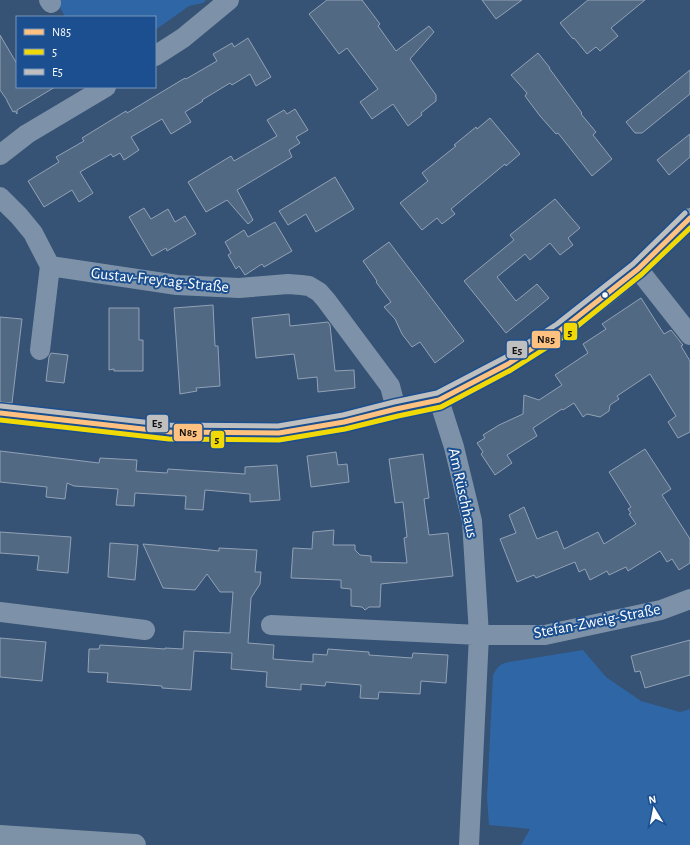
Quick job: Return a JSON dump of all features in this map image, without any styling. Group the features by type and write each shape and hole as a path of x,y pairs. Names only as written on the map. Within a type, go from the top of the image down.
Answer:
{"highway":[{"path":"0,836 135,845"}],"street":[{"path":"156,55 183,38 229,0"},
{"path":"0,155 27,134 104,88"},
{"path":"0,197 33,233 50,266 40,350"},
{"path":"0,413 170,432 279,433 344,422 439,400 508,364 561,330 638,270 690,218"},
{"name":"Gustav-Freytag-Straße","path":"50,266 177,285 239,288 288,284 309,286 319,292 326,300 390,386 396,409"},
{"path":"638,270 690,335"},
{"name":"Am Rüschhaus","path":"439,400 454,447 472,521 479,635 469,845"},
{"name":"Stefan-Zweig-Straße","path":"479,635 544,635 661,610 690,599"},
{"path":"0,612 145,630"},
{"path":"272,625 479,635"}],"shaded area":[{"path":"56,0 206,0 203,3 189,6 156,29 156,16 64,16"},
{"path":"583,650 606,677 641,701 680,712 690,709 690,845 521,845 530,829 489,825 487,798 493,675 496,669 506,663"}],"building":[{"path":"327,0 362,0 380,24 378,26 396,51 429,26 434,32 410,59 436,95 436,101 408,126 393,104 372,119 360,102 378,89 347,48 339,54 309,14"},
{"path":"482,0 522,0 496,19"},
{"path":"588,0 645,0 611,28 618,36 600,51 596,47 587,54 560,23"},
{"path":"0,35 16,62 16,88 53,88 17,110 17,114 15,111 13,112 0,90"},
{"path":"248,38 271,77 256,86 250,74 232,85 230,83 185,112 191,122 171,134 162,119 131,137 139,150 124,160 120,153 113,157 111,154 80,172 93,193 79,202 72,190 44,207 28,181 59,162 56,157 84,141 82,138 126,111 127,113 185,78 186,79 217,61 213,54 232,43 234,47"},
{"path":"538,53 582,113 581,114 596,132 593,135 612,159 592,176 558,133 556,134 540,116 525,96 527,93 511,75"},
{"path":"690,70 690,94 642,133 635,133 626,122"},
{"path":"295,109 308,130 296,137 300,143 289,150 292,157 237,190 253,220 248,224 227,200 206,212 188,182 231,156 234,161 277,136 267,120 284,110 287,114"},
{"path":"490,118 520,154 506,166 505,164 451,209 455,214 442,224 437,218 422,230 400,203 428,181 422,173 456,146 454,145 476,127 477,129"},
{"path":"690,134 690,157 669,175 657,160"},
{"path":"335,177 354,209 316,232 306,214 288,225 279,211"},
{"path":"555,199 580,228 568,238 573,245 560,255 550,243 530,260 525,254 497,277 516,301 537,284 549,298 506,333 464,281 514,240 510,235"},
{"path":"144,208 151,219 168,209 175,222 185,216 196,234 167,251 166,248 152,256 129,217"},
{"path":"275,222 292,251 264,267 262,264 245,275 239,266 236,269 228,255 231,253 225,242 244,230 248,237"},
{"path":"389,242 464,341 435,363 420,342 412,347 402,334 395,319 384,307 391,302 363,261"},
{"path":"641,298 664,334 671,330 683,345 681,346 690,361 690,432 678,438 668,422 676,416 650,374 617,396 619,399 610,405 609,411 600,417 587,414 583,417 574,403 563,410 562,409 533,428 537,436 507,455 512,463 495,475 481,454 483,452 477,443 485,438 483,435 499,425 523,414 524,395 539,400 562,385 555,375 588,353 583,344 606,329 602,324"},
{"path":"213,305 215,346 218,346 220,386 196,388 197,391 180,394 174,308"},
{"path":"109,308 139,308 139,340 143,340 143,371 109,370"},
{"path":"289,314 290,326 328,322 330,325 335,371 354,370 355,388 318,392 317,377 298,379 294,354 256,358 252,318"},
{"path":"0,317 22,319 12,403 0,402"},
{"path":"51,353 68,355 64,383 46,381 49,357"},
{"path":"645,449 671,489 662,495 690,539 690,563 679,570 672,559 667,562 660,551 628,571 626,567 609,575 607,571 590,580 585,569 579,572 575,562 536,578 534,575 517,582 500,539 516,533 509,515 524,507 537,539 557,531 564,549 598,532 604,544 636,524 629,514 631,513 628,509 631,507 609,472"},
{"path":"0,451 99,463 100,458 137,460 136,471 167,473 168,469 245,474 245,467 277,465 280,500 250,502 250,494 205,490 203,510 185,509 186,496 135,493 134,506 116,505 118,489 74,486 67,483 65,499 46,497 47,487 0,482"},
{"path":"336,452 338,465 347,464 349,482 311,487 307,456"},
{"path":"423,454 429,498 424,499 429,535 448,533 453,576 381,584 380,607 369,607 365,610 362,607 351,606 351,589 341,588 341,580 291,578 293,548 312,549 313,532 334,530 333,545 355,545 355,550 360,555 371,556 371,562 407,563 404,538 407,537 403,502 395,503 389,459"},
{"path":"0,532 71,537 68,573 37,570 39,556 0,553"},
{"path":"110,543 138,545 135,580 108,577"},
{"path":"143,544 219,551 219,548 257,550 255,572 261,572 260,584 251,598 248,643 274,645 273,659 313,662 313,654 327,655 328,649 369,652 369,655 412,658 413,653 448,655 446,683 421,681 420,694 379,692 378,699 360,698 361,685 326,682 325,686 301,684 301,690 266,687 267,672 231,669 232,653 194,651 191,690 162,688 162,686 107,682 108,673 88,672 89,649 99,649 100,645 183,649 184,631 230,633 233,592 220,592 207,574 195,590 163,588"},
{"path":"0,638 46,642 42,681 0,677"},
{"path":"690,640 690,675 645,688 640,671 635,672 631,656"}],"transit line":[{"name":"E5","path":"1,406 170,425 278,426 343,415 437,393 504,358 557,324 633,264 685,213"},
{"name":"N85","path":"0,413 170,432 279,433 344,422 439,400 508,364 561,330 638,269 690,218"},
{"name":"5","path":"0,420 169,439 279,440 345,429 441,407 511,370 565,336 642,274 690,228"}]}
